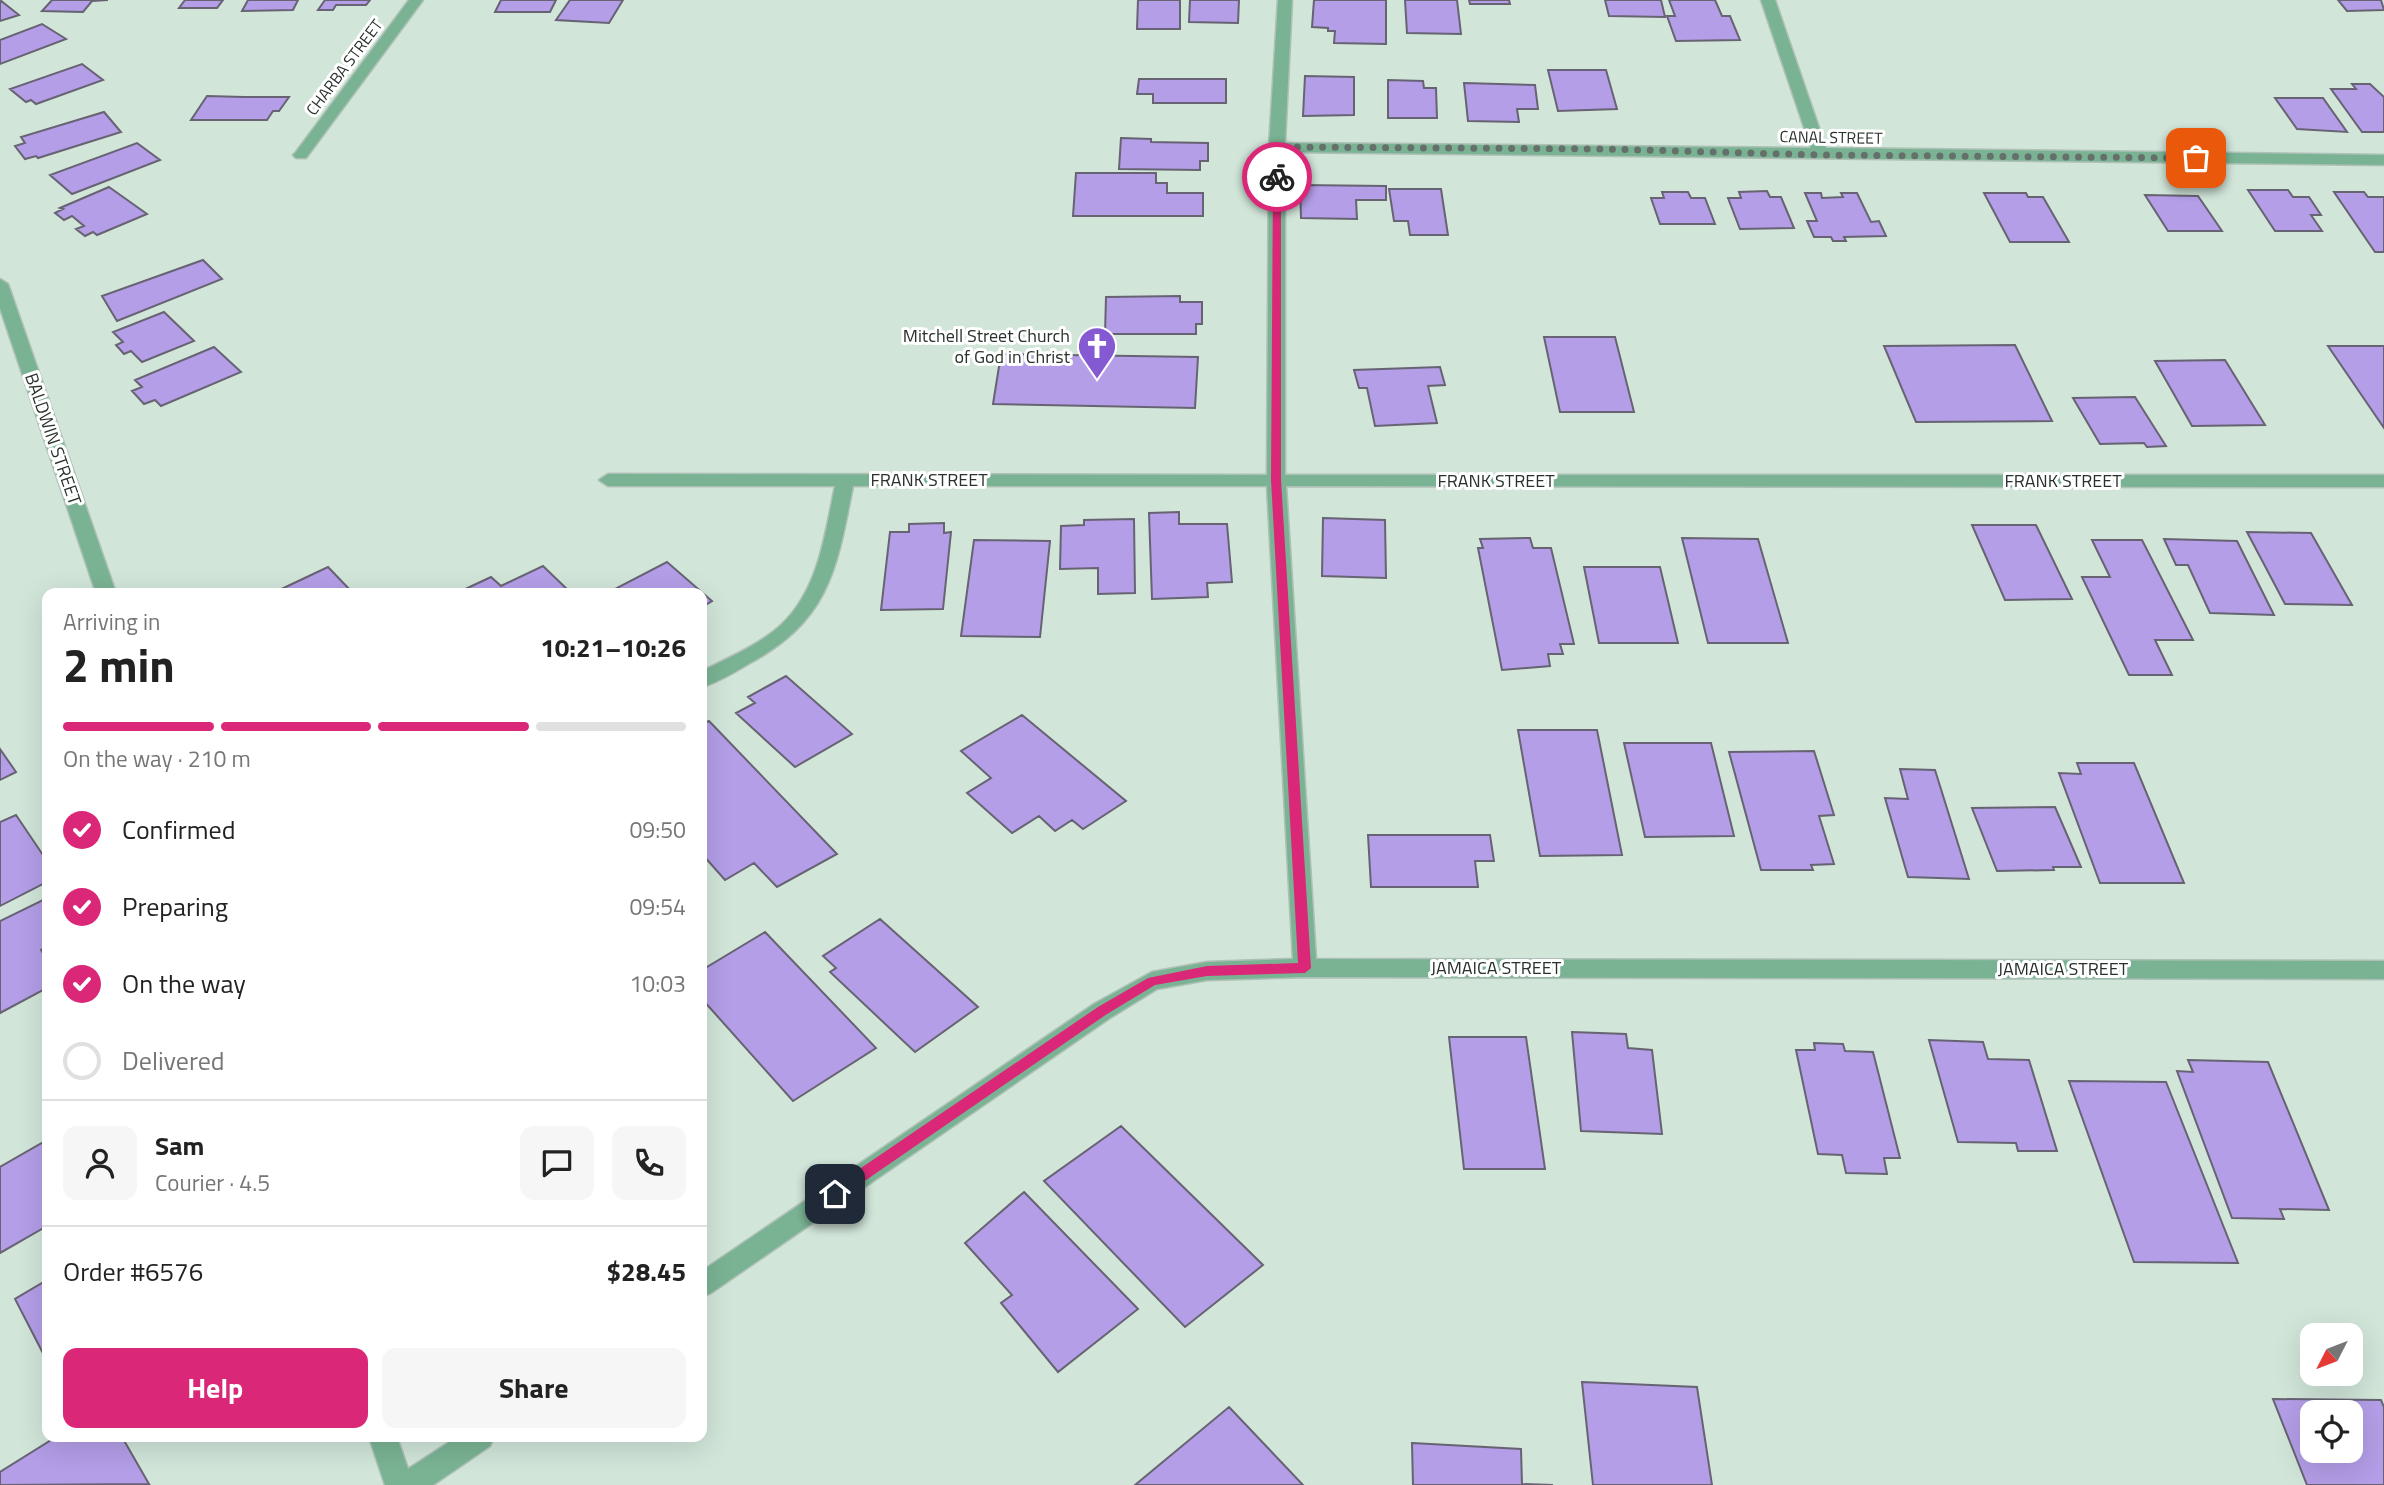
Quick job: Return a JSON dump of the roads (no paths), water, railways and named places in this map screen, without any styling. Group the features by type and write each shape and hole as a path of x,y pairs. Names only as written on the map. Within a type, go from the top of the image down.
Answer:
{"street":[{"name":"CHARBA STREET","path":"301,155 416,0"},
{"path":"1285,0 1277,147 1276,480 1305,968"},
{"path":"1768,0 1821,155"},
{"name":"CANAL STREET","path":"1277,147 2384,160"},
{"name":"BALDWIN STREET","path":"0,284 104,588"},
{"name":"FRANK STREET","path":"608,480 2384,481"},
{"path":"707,677 787,630 806,607 827,568 845,480"},
{"name":"JAMAICA STREET","path":"707,1282 1102,1011 1152,981 1207,971 1305,968 2384,970"},
{"path":"385,1442 399,1485"},
{"path":"409,1485 473,1442"}],"place":[{"name":"Mitchell Street Church of God in Christ","path":"1097,380"}]}
